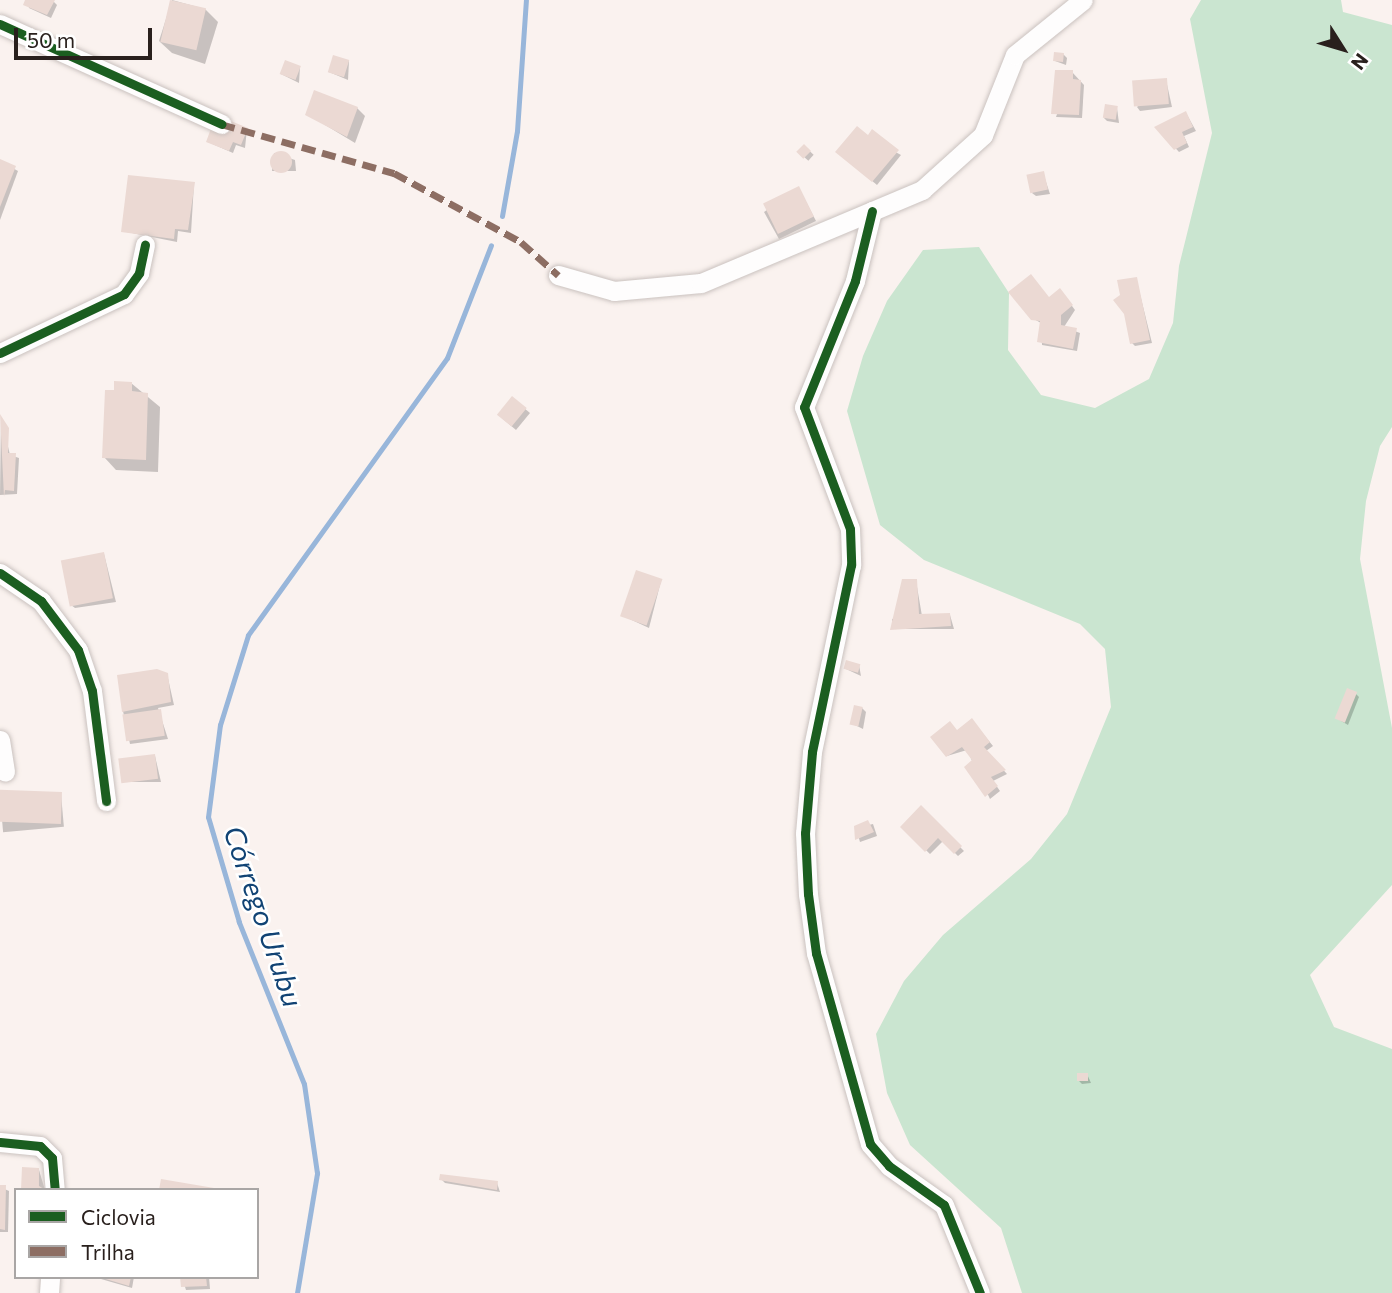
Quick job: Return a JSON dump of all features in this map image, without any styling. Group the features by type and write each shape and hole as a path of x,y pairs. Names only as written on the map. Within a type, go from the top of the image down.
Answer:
{"street":[{"path":"558,275 614,291 701,283 922,190 972,150 1015,55 1083,0"},
{"path":"0,24 221,124"},
{"path":"872,211 855,281 804,407 850,529 851,565 812,752 808,894 817,953 870,1143 889,1166 944,1205 980,1293"},
{"path":"0,353 124,294 139,273 145,244"},
{"path":"0,573 41,601 78,650 92,691 106,801"},
{"path":"0,740 5,772"},
{"path":"0,1142 40,1146 52,1158 55,1188"}],"green space":[{"path":"1201,0 1341,0 1343,12 1392,25 1392,427 1380,446 1366,501 1360,559 1392,728 1392,885 1310,975 1334,1027 1392,1049 1392,1293 1022,1293 1001,1228 910,1145 887,1093 876,1034 904,981 943,935 1031,859 1067,814 1111,707 1105,649 1080,624 924,560 880,525 847,411 863,356 887,301 923,250 979,247 1009,293 1008,350 1041,395 1095,408 1149,379 1173,323 1179,266 1212,133 1190,19"}],"building":[{"path":"25,0 55,0 47,15 23,5"},
{"path":"170,0 206,8 196,50 160,42"},
{"path":"1054,52 1064,53 1063,62 1053,61"},
{"path":"333,55 349,60 344,77 328,72"},
{"path":"285,60 301,66 295,80 280,74"},
{"path":"1055,70 1073,70 1073,79 1081,80 1079,115 1051,114"},
{"path":"1167,78 1169,104 1134,106 1132,80"},
{"path":"314,90 358,107 347,137 305,115"},
{"path":"1105,104 1118,106 1116,120 1103,118"},
{"path":"1186,111 1193,127 1182,132 1187,143 1174,150 1154,127"},
{"path":"216,115 248,128 241,145 233,142 229,151 206,142"},
{"path":"857,126 868,135 872,129 899,150 872,182 835,152"},
{"path":"804,144 811,151 803,159 796,152"},
{"path":"281,151 289,154 292,162 289,170 281,173 273,170 270,162 273,154"},
{"path":"0,159 16,166 0,207"},
{"path":"1044,171 1048,190 1030,193 1026,175"},
{"path":"128,175 195,182 188,230 175,229 174,239 121,232"},
{"path":"799,186 814,217 778,234 763,204"},
{"path":"1031,274 1049,297 1060,288 1073,305 1061,315 1061,325 1077,328 1073,349 1037,342 1040,321 1031,320 1008,292"},
{"path":"1137,277 1150,340 1130,344 1124,314 1113,300 1120,295 1117,280"},
{"path":"114,381 132,382 132,391 148,393 146,460 102,458 105,390 114,390"},
{"path":"512,396 527,408 512,427 497,415"},
{"path":"0,414 9,428 8,453 16,453 14,491 5,490 4,497"},
{"path":"104,552 113,598 70,607 61,560"},
{"path":"636,570 662,579 647,625 620,616"},
{"path":"902,579 917,579 919,614 950,613 951,626 890,630"},
{"path":"846,660 860,664 858,673 844,669"},
{"path":"157,669 168,673 171,702 122,712 117,675"},
{"path":"1347,688 1357,692 1345,723 1335,719"},
{"path":"854,705 863,707 858,727 850,724"},
{"path":"161,709 165,736 126,741 122,714"},
{"path":"972,718 990,742 984,747 1006,770 991,777 998,786 985,797 964,767 972,760 962,747 946,757 930,737 950,721 957,730"},
{"path":"155,754 158,779 121,783 118,759"},
{"path":"0,790 62,792 61,824 0,822"},
{"path":"921,805 962,846 954,854 938,838 925,852 900,827"},
{"path":"868,820 874,832 855,840 854,826"},
{"path":"1077,1073 1088,1073 1088,1081 1077,1081"},
{"path":"22,1167 39,1168 39,1186 42,1188 21,1188"},
{"path":"440,1174 498,1181 497,1190 439,1180"},
{"path":"161,1179 214,1188 159,1188"},
{"path":"0,1185 6,1185 5,1230 0,1229"},
{"path":"106,1279 131,1279 129,1286"},
{"path":"180,1279 206,1279 207,1286 181,1287"}],"waterway":[{"name":"Córrego Urubu","path":"502,216 517,131 526,0"},
{"name":"Córrego Urubu","path":"297,1293 317,1173 304,1084 239,922 208,817 220,725 248,635 447,358 491,245"}],"marked path":[{"path":"221,124 394,173 521,242 558,275"}],"cycle path":[{"path":"0,24 221,124"},
{"path":"872,211 855,281 804,407 850,529 851,565 812,752 805,833 808,894 816,953 870,1144 889,1166 944,1205 980,1293"},
{"path":"0,353 124,294 139,273 145,245"},
{"path":"0,573 41,601 78,650 92,691 106,801"},
{"path":"0,1142 40,1146 52,1158 55,1188"}]}
